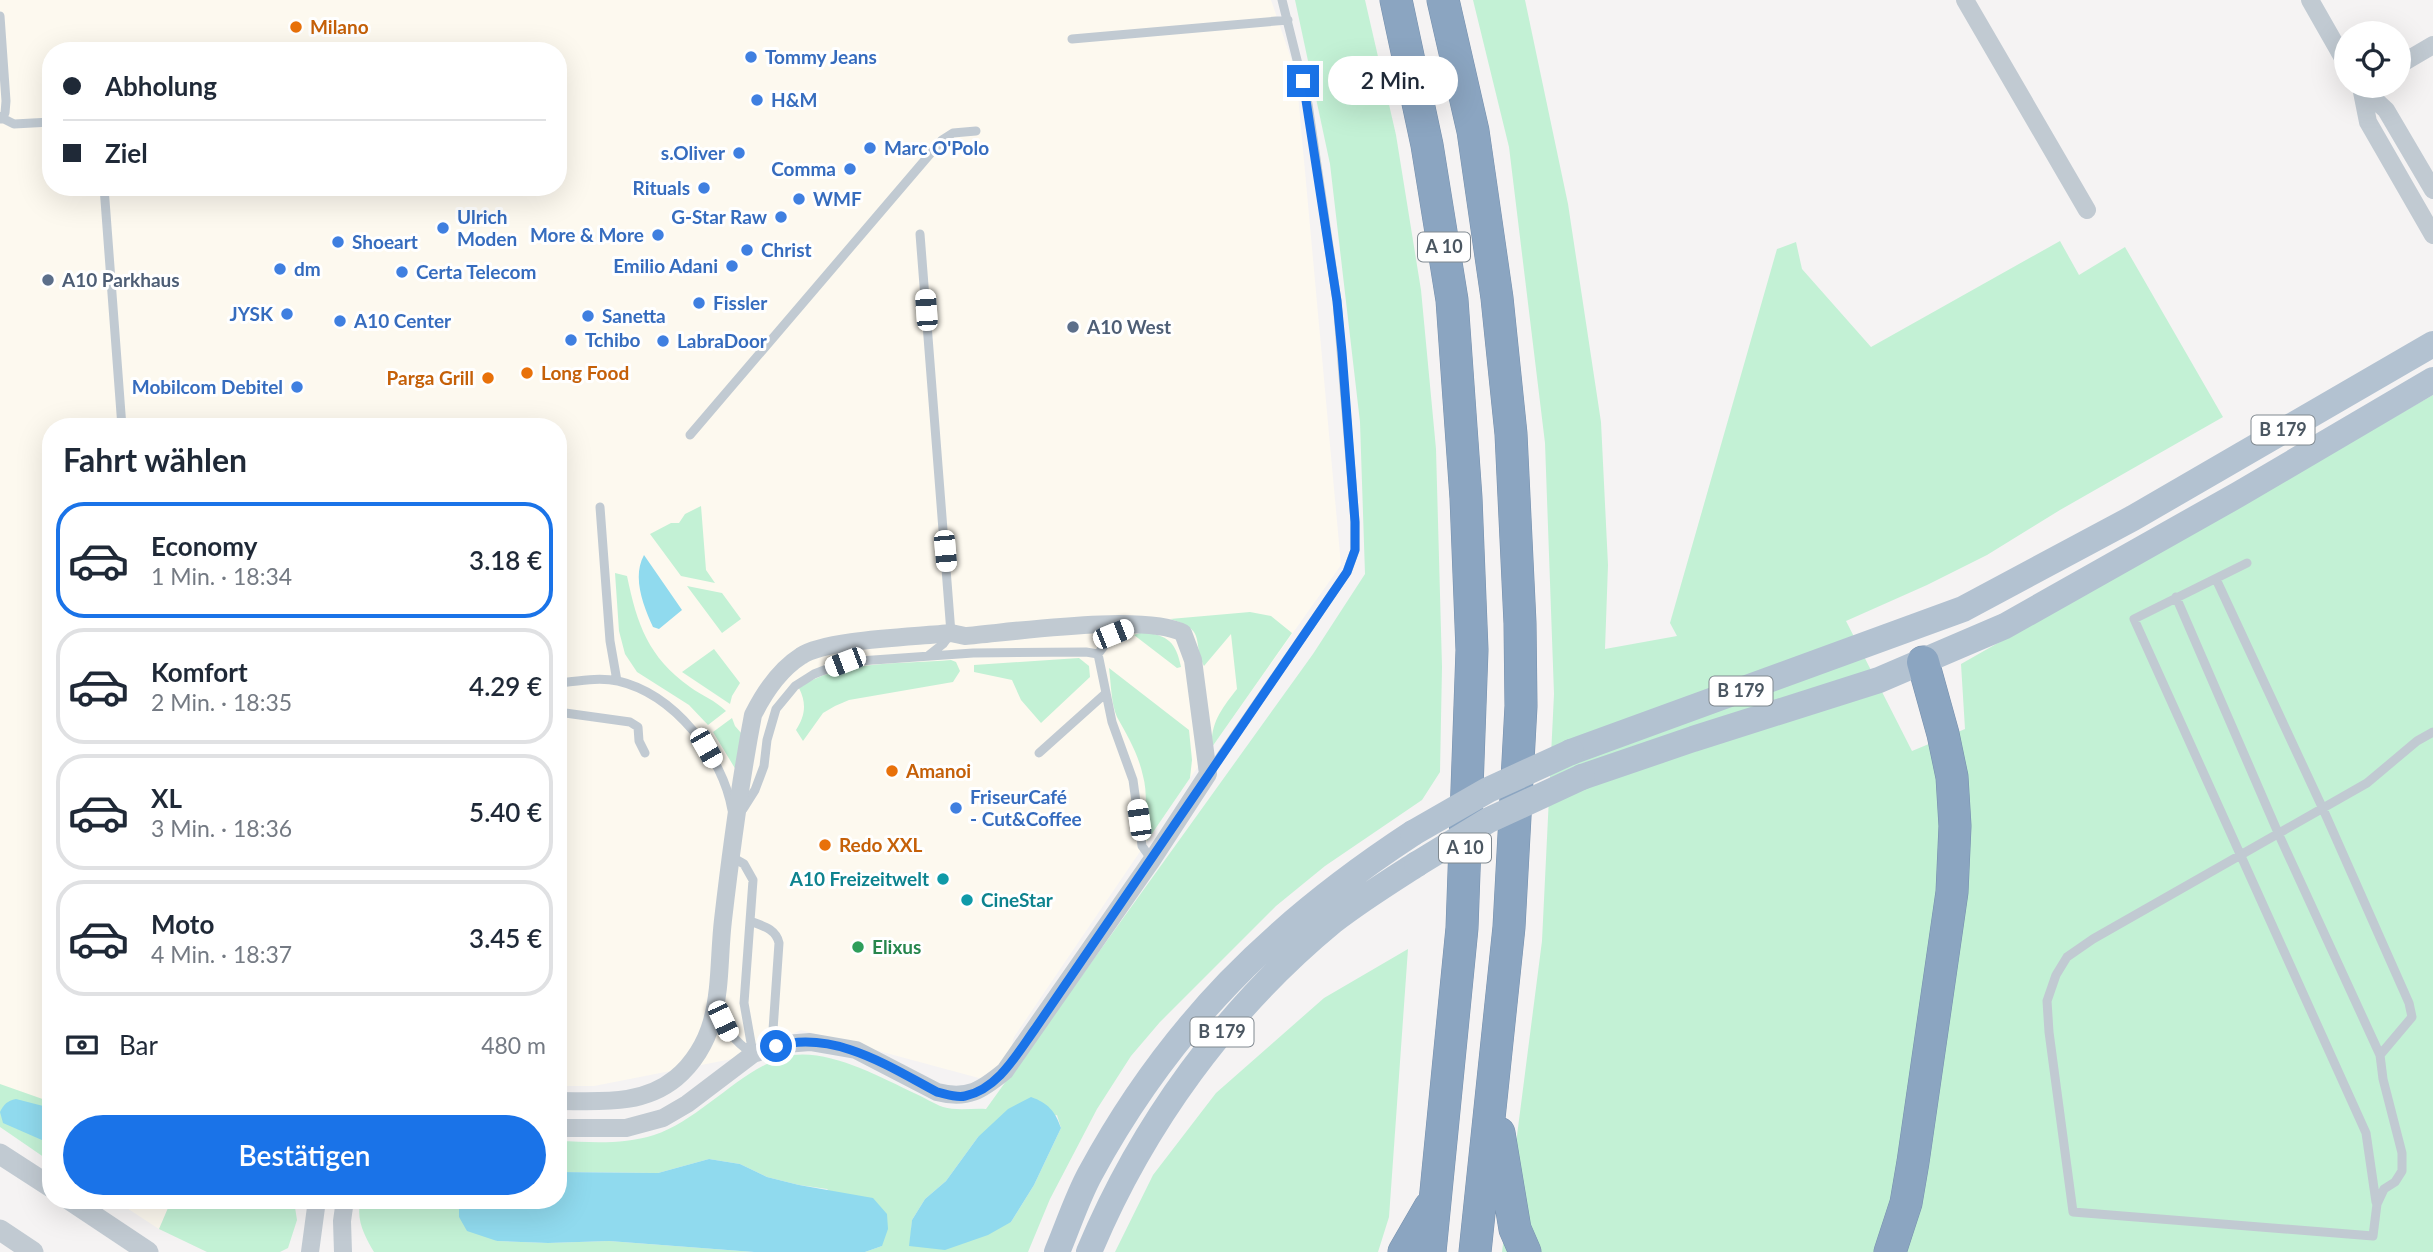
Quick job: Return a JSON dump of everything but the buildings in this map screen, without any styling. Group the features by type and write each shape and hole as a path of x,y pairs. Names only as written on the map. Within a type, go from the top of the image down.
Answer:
{"highway":[{"name":"A 10","path":"1396,0 1427,145 1452,300 1466,498 1472,650 1461,928 1430,1252"},
{"name":"A 10","path":"1443,0 1473,131 1497,298 1511,434 1521,706 1509,927 1475,1252"},
{"path":"1891,1252 1906,1203 1913,1161 1951,892 1955,839 1952,777 1923,662"},
{"path":"1492,1093 1515,1229 1525,1252"},
{"path":"1404,1252 1436,1197"}],"main road":[{"name":"B 179","path":"1056,1252 1089,1176 1120,1122 1174,1043 1271,940 1327,892 1413,833 1488,790 1571,752 1963,609 2133,518 2433,344"},
{"name":"B 179","path":"1089,1252 1107,1209 1141,1144 1178,1089 1234,1018 1301,950 1334,921 1417,864 1489,820 1582,778 1693,739 1879,680 2005,626 2239,494 2433,380"},
{"path":"1910,630 1923,662"}],"street":[{"path":"1965,0 2087,210"},
{"path":"2310,0 2334,42"},
{"path":"2411,58 2433,45"},
{"path":"2363,98 2368,122 2433,235"},
{"path":"2374,98 2386,110 2433,190"},
{"path":"567,1101 632,1099 666,1085 678,1077 696,1057 712,1023 718,993 721,937 734,822 753,715 764,695 783,671 802,655 839,644 951,633 965,636 1139,624 1174,628 1183,633 1194,660 1208,774 1152,860 1005,1071 977,1091 964,1096 937,1092 856,1050 810,1042 776,1046 753,1054 687,1104 663,1118 626,1128 567,1128"},
{"path":"0,1154 42,1182"},
{"path":"84,1209 148,1252"},
{"path":"310,1252 316,1209"},
{"path":"343,1252 344,1209"},
{"path":"0,1230 25,1250"}],"lane":[{"path":"1208,774 1347,572 1355,550 1352,470 1337,301 1308,104 1282,0"},
{"path":"0,16 6,101 5,113 1,118 14,124 42,122"},
{"path":"1072,39 1288,20"},
{"path":"690,435 942,140 953,133 976,131"},
{"path":"105,196 121,418"},
{"path":"920,234 951,633 943,644 927,656"},
{"path":"600,507 610,641 617,681"},
{"path":"2247,563 2134,619 2242,856 2366,1133 2377,1204 2373,1236 2073,1212 2047,1001 2056,975 2067,957 2093,939 2242,856 2279,835 2367,783 2417,741 2433,732"},
{"path":"2216,579 2409,1003 2412,1017 2381,1055"},
{"path":"2176,597 2279,835 2381,1055 2383,1079 2402,1153 2402,1171 2395,1182 2384,1189 2377,1204"},
{"path":"1097,654 1113,634 1139,624"},
{"path":"734,822 755,790 764,766 767,740 776,709 795,686 814,674 845,662 927,656 1086,652 1097,654"},
{"path":"1097,654 1112,722 1133,780 1142,846 1152,860"},
{"path":"567,682 617,681 631,685 661,702 699,737 722,774 730,796 734,822"},
{"path":"1039,753 1106,693"},
{"path":"567,713 630,722 638,727 639,741 645,753"},
{"path":"730,856 744,863 753,880 744,1003 753,1054"},
{"path":"750,921 771,930 777,935 779,943 773,1030 776,1046"},
{"path":"718,993 723,1021 731,1037 753,1054"}],"shaded area":[{"path":"0,0 1271,0 1296,73 1341,565 1190,778 1014,1037 1001,1084 801,1030 742,1057 594,1086 567,1086 567,418 42,418 42,1152 0,1124"},
{"path":"128,1209 168,1209 159,1229"}],"green space":[{"path":"1295,0 1365,0 1396,135 1421,290 1436,449 1442,667 1440,772 1422,800 1325,866 1276,906 1160,1022 1131,1056 1097,1109 1050,1199 1028,1252 865,1252 882,1246 827,1189 767,1177 740,1164 709,1159 658,1173 567,1172 567,1141 618,1142 654,1135 672,1128 758,1069 793,1055 823,1057 855,1066 943,1107 986,1109 1313,654 1365,574 1360,422 1330,164","holes":["1057,1115 1061,1128 1034,1185 1011,1222 910,1246 912,1220 925,1199 946,1181 978,1137"]},
{"path":"1473,0 1525,0 1568,204 1601,422 1608,565 1605,649 1677,636 1670,623 1777,249 1796,242 1802,269 1871,347 2060,241 2079,275 2125,247 2223,417 1987,555 1846,621 1912,751 1965,729 1961,664 2433,395 2433,1252 1502,1252 1542,941 1554,694 1545,443 1509,147"},
{"path":"701,506 706,570 715,583 681,576 650,534 671,523 679,523 685,514"},
{"path":"615,573 627,576 640,624 664,664 690,687 726,711 708,725 689,705 637,672 625,654 619,631"},
{"path":"687,586 722,593 741,619 722,633"},
{"path":"1250,612 1271,616 1292,633 1212,747 1215,723 1237,689 1231,634 1204,666 1194,632 1182,623 1170,619"},
{"path":"1142,632 1158,635 1169,641 1176,651 1181,667 1177,668 1134,635"},
{"path":"714,649 740,683 730,704 682,672"},
{"path":"1079,658 1089,666 1090,677 1041,723 1021,700 1012,680 974,672 974,665"},
{"path":"951,660 956,662 960,671 953,682 849,700 823,713 803,741 796,730 804,710 799,688 815,679 833,672 872,665"},
{"path":"1109,668 1189,730 1192,760 1190,778 1147,841 1143,776 1129,738 1115,712"},
{"path":"732,718 742,734 736,770 713,732"},
{"path":"1408,949 1389,1217 1378,1252 1115,1252 1153,1175 1216,1093 1324,998"},
{"path":"0,1084 42,1099 42,1156 0,1127"},
{"path":"168,1209 295,1209 297,1220 288,1248 280,1252 207,1252 159,1229"},
{"path":"359,1209 459,1209 459,1217 497,1241 609,1241 754,1252 374,1252 364,1234"}],"water":[{"path":"644,555 682,610 659,629 653,627 640,591 639,572"},
{"path":"1031,1097 1050,1108 1061,1128 1034,1185 1011,1222 988,1235 945,1250 909,1246 912,1220 925,1199 946,1181 978,1137 1008,1109"},
{"path":"16,1099 42,1106 42,1140 3,1123 0,1112 8,1102"},
{"path":"709,1159 740,1164 767,1177 873,1198 887,1214 888,1229 882,1246 865,1252 754,1252 609,1241 497,1241 467,1231 459,1217 459,1209 567,1209 567,1172 658,1173"}],"place":[{"name":"Milano","path":"296,27"},
{"name":"Tommy Jeans","path":"751,57"},
{"name":"H&M","path":"757,100"},
{"name":"Marc O'Polo","path":"870,148"},
{"name":"s.Oliver","path":"739,153"},
{"name":"Comma","path":"850,169"},
{"name":"Rituals","path":"704,188"},
{"name":"WMF","path":"799,199"},
{"name":"G-Star Raw","path":"781,217"},
{"name":"Ulrich Moden","path":"443,228"},
{"name":"More & More","path":"658,235"},
{"name":"Shoeart","path":"338,242"},
{"name":"Christ","path":"747,250"},
{"name":"Emilio Adani","path":"732,266"},
{"name":"dm","path":"280,269"},
{"name":"Certa Telecom","path":"402,272"},
{"name":"A10 Parkhaus","path":"48,280"},
{"name":"Fissler","path":"699,303"},
{"name":"JYSK","path":"287,314"},
{"name":"Sanetta","path":"588,316"},
{"name":"A10 Center","path":"340,321"},
{"name":"A10 West","path":"1073,327"},
{"name":"Tchibo","path":"571,340"},
{"name":"LabraDoor","path":"663,341"},
{"name":"Long Food","path":"527,373"},
{"name":"Parga Grill","path":"488,378"},
{"name":"Mobilcom Debitel","path":"297,387"},
{"name":"Amanoi","path":"892,771"},
{"name":"FriseurCafé - Cut&Coffee","path":"956,808"},
{"name":"Redo XXL","path":"825,845"},
{"name":"A10 Freizeitwelt","path":"943,879"},
{"name":"CineStar","path":"967,900"},
{"name":"Elixus","path":"858,947"}],"route":[{"path":"776,1046 810,1042 856,1050 937,1092 952,1096 964,1096 992,1082 1005,1071 1035,1029 1347,572 1355,550 1355,522 1342,352 1316,154 1303,81"}]}
